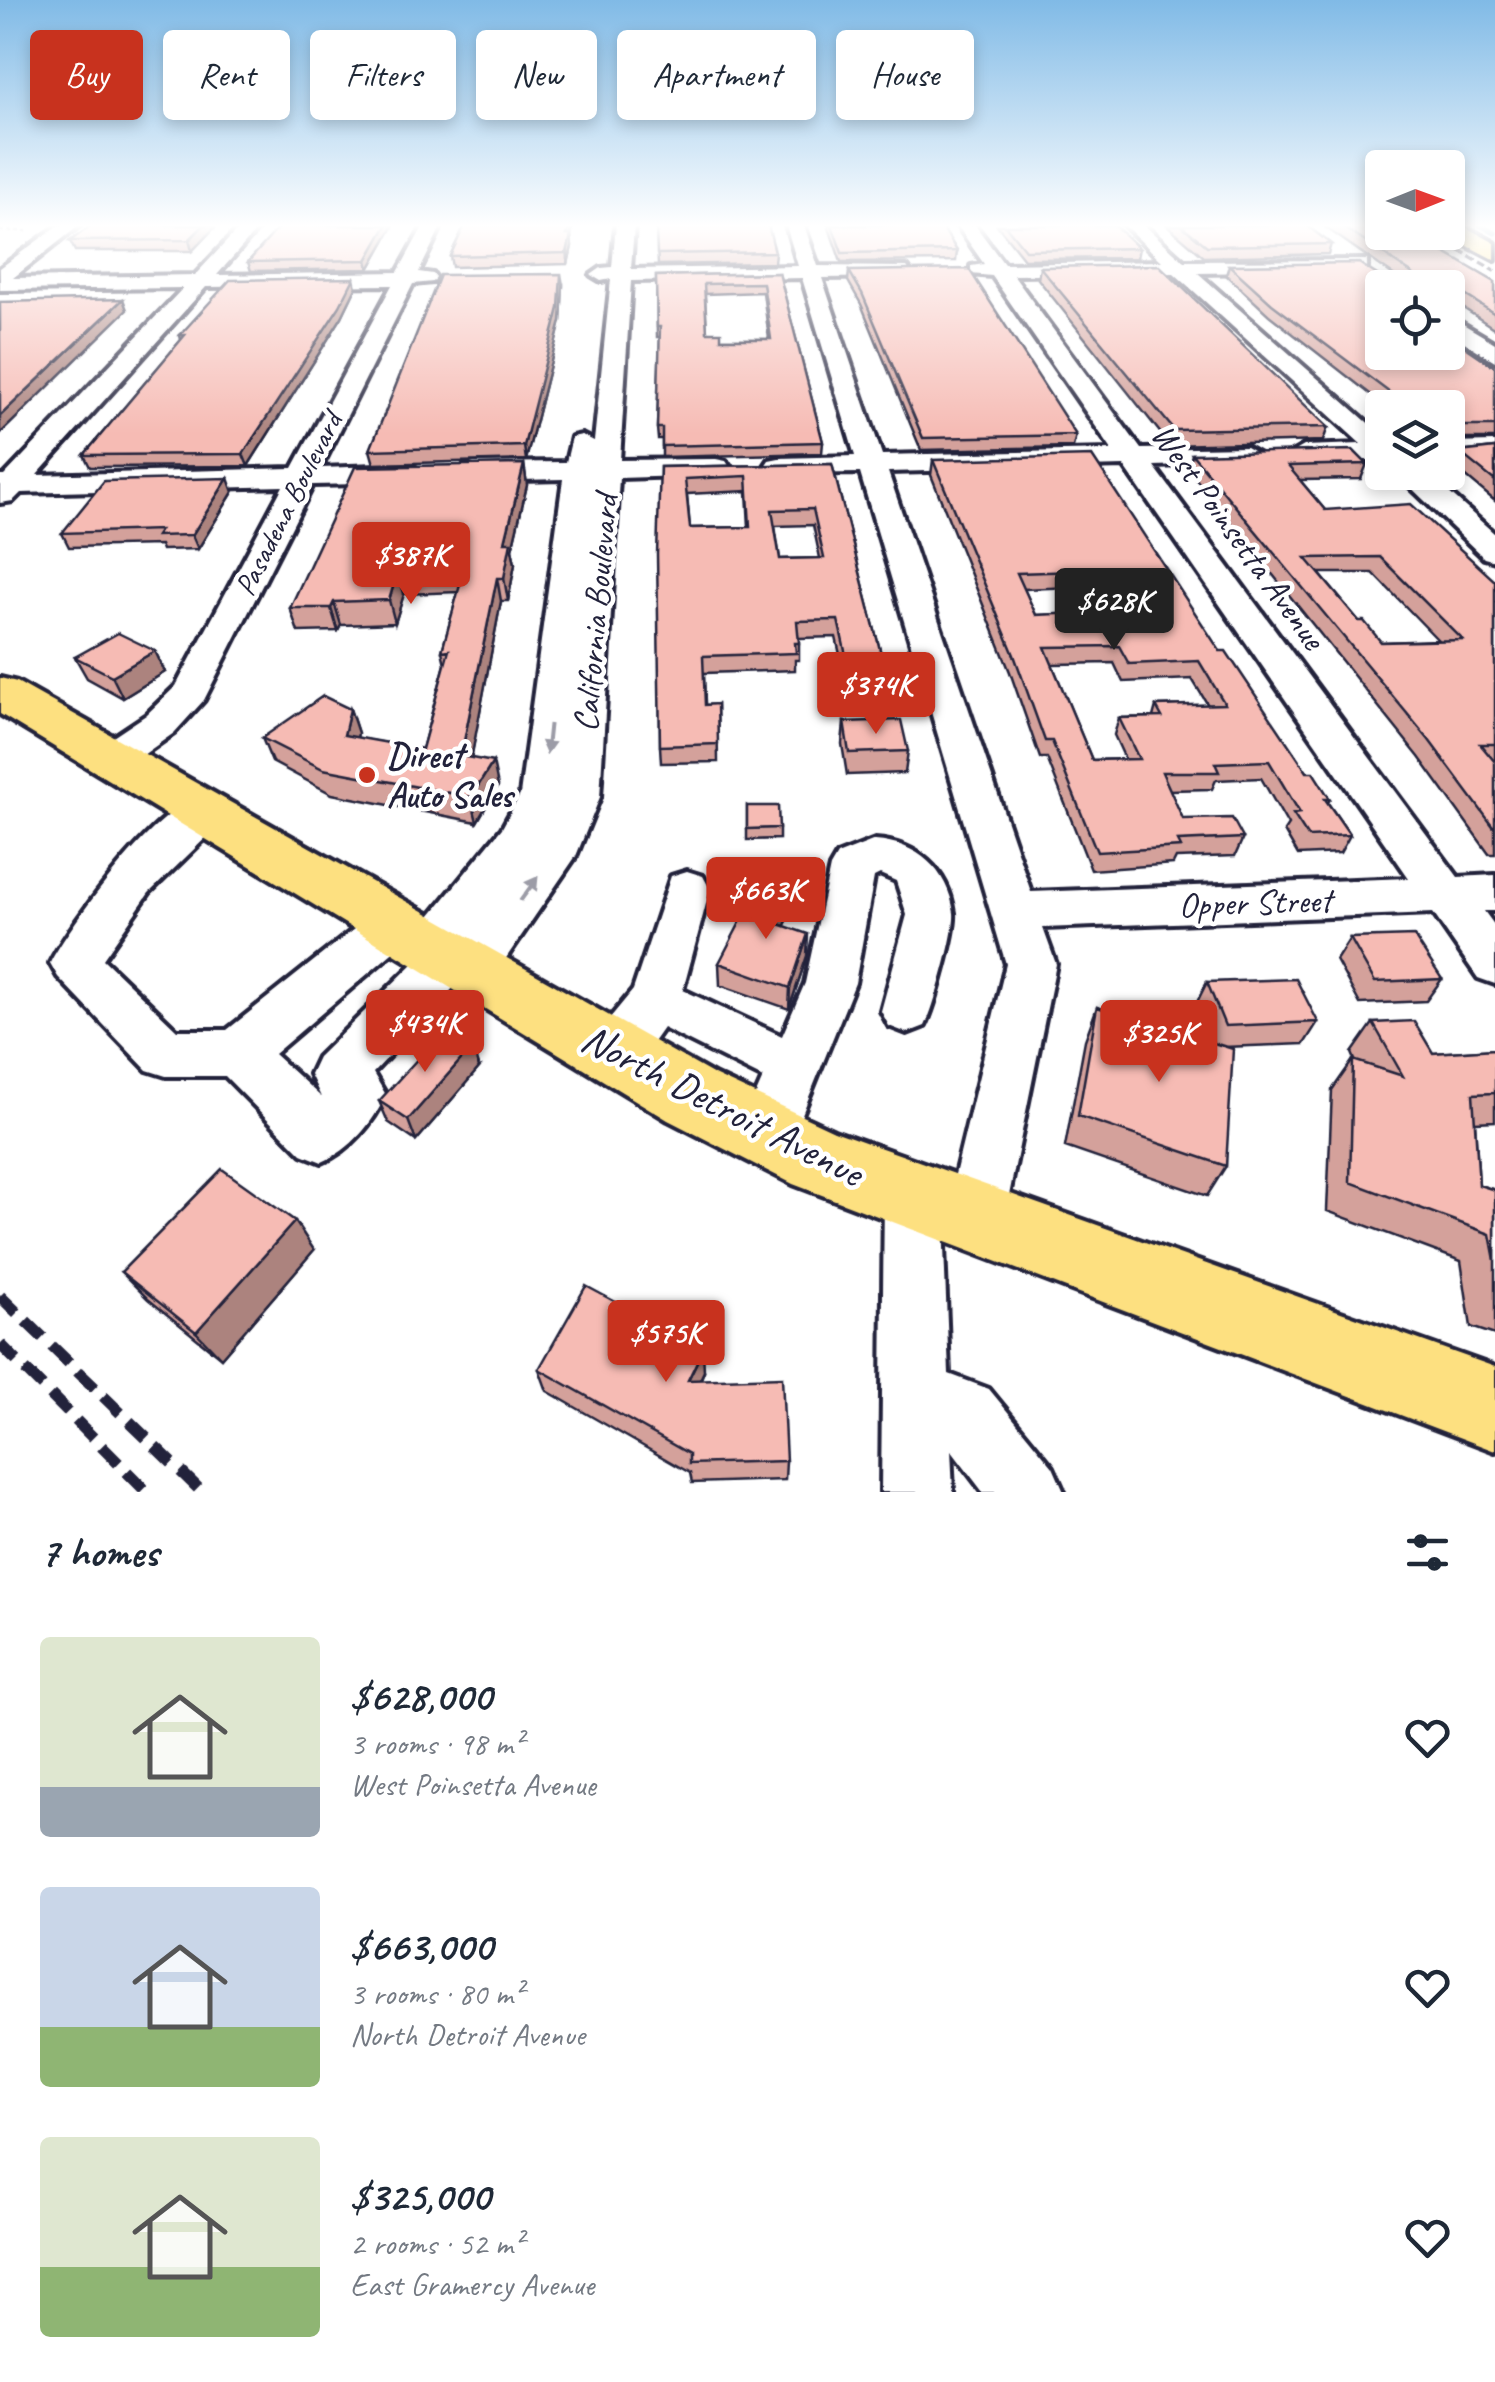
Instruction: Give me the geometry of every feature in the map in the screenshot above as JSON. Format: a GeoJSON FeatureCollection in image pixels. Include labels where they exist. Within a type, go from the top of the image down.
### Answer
{"type":"FeatureCollection","features":[{"type":"Feature","properties":{"kind":"main road","name":"North Detroit Avenue"},"geometry":{"type":"LineString","coordinates":[[0,692],[438,949],[635,1026],[766,1135],[818,1160],[1495,1409]]}},
{"type":"Feature","properties":{"kind":"street"},"geometry":{"type":"LineString","coordinates":[[4,489],[188,295]]}},
{"type":"Feature","properties":{"kind":"street","name":"Pasadena Boulevard"},"geometry":{"type":"LineString","coordinates":[[112,757],[160,724],[191,692],[398,295]]}},
{"type":"Feature","properties":{"kind":"street","name":"California Boulevard"},"geometry":{"type":"LineString","coordinates":[[438,949],[544,869],[580,798],[573,669],[603,357],[604,295]]}},
{"type":"Feature","properties":{"kind":"street"},"geometry":{"type":"LineString","coordinates":[[817,295],[1031,964],[944,1208],[916,1399],[918,1492]]}},
{"type":"Feature","properties":{"kind":"street","name":"West Poinsetta Avenue"},"geometry":{"type":"LineString","coordinates":[[1015,295],[1495,964]]}},
{"type":"Feature","properties":{"kind":"street"},"geometry":{"type":"LineString","coordinates":[[1210,295],[1365,436]]}},
{"type":"Feature","properties":{"kind":"street"},"geometry":{"type":"LineString","coordinates":[[1465,334],[1495,354]]}},
{"type":"Feature","properties":{"kind":"street"},"geometry":{"type":"LineString","coordinates":[[1465,451],[1495,450]]}},
{"type":"Feature","properties":{"kind":"street"},"geometry":{"type":"LineString","coordinates":[[4,489],[302,476],[1365,451]]}},
{"type":"Feature","properties":{"kind":"street"},"geometry":{"type":"LineString","coordinates":[[1428,490],[1495,551]]}},
{"type":"Feature","properties":{"kind":"street"},"geometry":{"type":"LineString","coordinates":[[206,812],[152,856],[96,925],[75,963],[166,1053],[237,1053],[438,949]]}},
{"type":"Feature","properties":{"kind":"street"},"geometry":{"type":"LineString","coordinates":[[766,1135],[830,983],[853,866],[875,856],[892,858],[912,869],[930,915],[908,1012]]}},
{"type":"Feature","properties":{"kind":"street"},"geometry":{"type":"LineString","coordinates":[[687,889],[635,1026],[794,1067]]}},
{"type":"Feature","properties":{"kind":"street","name":"Opper Street"},"geometry":{"type":"LineString","coordinates":[[1016,911],[1495,893]]}},
{"type":"Feature","properties":{"kind":"street"},"geometry":{"type":"LineString","coordinates":[[237,1053],[322,1135],[359,1095],[337,1074],[438,949]]}},
{"type":"Feature","properties":{"kind":"street"},"geometry":{"type":"LineString","coordinates":[[916,1399],[964,1414],[1028,1492]]}},
{"type":"Feature","properties":{"kind":"building"},"geometry":{"type":"Polygon","coordinates":[[[217,295],[346,295],[243,454],[84,455],[185,335],[180,335],[217,295]]]}},
{"type":"Feature","properties":{"kind":"building"},"geometry":{"type":"Polygon","coordinates":[[[432,295],[560,295],[524,446],[370,450],[432,295]]]}},
{"type":"Feature","properties":{"kind":"building"},"geometry":{"type":"Polygon","coordinates":[[[656,295],[705,295],[707,332],[721,332],[721,339],[771,339],[765,295],[785,295],[823,442],[662,446],[662,428],[657,428],[656,295]]]}},
{"type":"Feature","properties":{"kind":"building"},"geometry":{"type":"Polygon","coordinates":[[[863,295],[986,295],[1076,435],[923,438],[863,295]]]}},
{"type":"Feature","properties":{"kind":"building"},"geometry":{"type":"Polygon","coordinates":[[[1063,295],[1190,295],[1328,427],[1174,430],[1063,295]]]}},
{"type":"Feature","properties":{"kind":"building"},"geometry":{"type":"Polygon","coordinates":[[[1262,295],[1365,295],[1365,370],[1465,370],[1465,347],[1495,367],[1495,426],[1465,426],[1465,390],[1386,390],[1262,295]]]}},
{"type":"Feature","properties":{"kind":"building"},"geometry":{"type":"Polygon","coordinates":[[[1465,295],[1465,295],[1495,295],[1495,314],[1465,295]]]}},
{"type":"Feature","properties":{"kind":"building"},"geometry":{"type":"Polygon","coordinates":[[[123,299],[0,416],[0,302],[123,299]]]}},
{"type":"Feature","properties":{"kind":"building"},"geometry":{"type":"Polygon","coordinates":[[[1495,448],[1495,481],[1465,457],[1465,451],[1495,448]]]}},
{"type":"Feature","properties":{"kind":"building"},"geometry":{"type":"Polygon","coordinates":[[[1353,450],[1365,464],[1288,466],[1325,510],[1411,504],[1495,581],[1495,744],[1480,744],[1495,762],[1495,829],[1429,740],[1192,454],[1353,450]],[[1380,557],[1306,558],[1359,621],[1364,621],[1381,642],[1463,640],[1380,557]]]}},
{"type":"Feature","properties":{"kind":"building"},"geometry":{"type":"Polygon","coordinates":[[[1092,456],[1220,651],[1226,651],[1307,772],[1313,772],[1330,799],[1325,799],[1350,835],[1308,837],[1293,814],[1300,813],[1269,761],[1215,763],[1219,772],[1162,772],[1183,819],[1232,818],[1243,838],[1178,841],[1181,847],[1097,852],[1052,741],[1045,741],[1014,655],[933,460],[1092,456]],[[1079,571],[1017,573],[1036,615],[1102,612],[1079,571]],[[1119,646],[1045,647],[1092,760],[1139,759],[1119,718],[1162,717],[1156,706],[1225,704],[1199,661],[1129,664],[1119,646]]]}},
{"type":"Feature","properties":{"kind":"building"},"geometry":{"type":"Polygon","coordinates":[[[524,464],[505,542],[511,542],[504,578],[497,578],[461,756],[493,762],[471,797],[323,769],[262,738],[323,696],[350,709],[344,735],[422,749],[449,650],[442,651],[464,570],[398,571],[389,600],[334,602],[331,608],[290,608],[355,467],[524,464]]]}},
{"type":"Feature","properties":{"kind":"building"},"geometry":{"type":"Polygon","coordinates":[[[832,464],[888,681],[852,682],[838,620],[797,621],[796,653],[703,656],[705,705],[717,704],[718,744],[660,746],[657,554],[660,467],[832,464]],[[747,476],[685,479],[690,528],[750,527],[747,476]],[[813,509],[772,510],[780,559],[824,558],[813,509]]]}},
{"type":"Feature","properties":{"kind":"building"},"geometry":{"type":"Polygon","coordinates":[[[228,478],[192,535],[156,536],[160,530],[62,533],[104,481],[228,478]]]}},
{"type":"Feature","properties":{"kind":"building"},"geometry":{"type":"Polygon","coordinates":[[[118,633],[155,651],[112,676],[75,657],[118,633]]]}},
{"type":"Feature","properties":{"kind":"building"},"geometry":{"type":"Polygon","coordinates":[[[901,720],[908,751],[849,753],[844,722],[901,720]]]}},
{"type":"Feature","properties":{"kind":"building"},"geometry":{"type":"Polygon","coordinates":[[[747,806],[778,806],[779,828],[747,829],[747,806]]]}},
{"type":"Feature","properties":{"kind":"building"},"geometry":{"type":"Polygon","coordinates":[[[757,890],[788,899],[776,923],[808,934],[790,988],[719,963],[757,890]]]}},
{"type":"Feature","properties":{"kind":"building"},"geometry":{"type":"Polygon","coordinates":[[[1414,936],[1442,979],[1375,982],[1350,938],[1414,936]]]}},
{"type":"Feature","properties":{"kind":"building"},"geometry":{"type":"Polygon","coordinates":[[[1296,979],[1318,1022],[1225,1026],[1207,982],[1296,979]]]}},
{"type":"Feature","properties":{"kind":"building"},"geometry":{"type":"Polygon","coordinates":[[[1097,1007],[1233,1049],[1226,1166],[1078,1116],[1097,1007]]]}},
{"type":"Feature","properties":{"kind":"building"},"geometry":{"type":"Polygon","coordinates":[[[1414,1021],[1433,1053],[1495,1049],[1495,1093],[1473,1094],[1479,1185],[1495,1190],[1495,1260],[1490,1234],[1350,1182],[1353,1060],[1403,1076],[1373,1023],[1414,1021]]]}},
{"type":"Feature","properties":{"kind":"building"},"geometry":{"type":"Polygon","coordinates":[[[444,1030],[472,1047],[408,1120],[379,1101],[444,1030]]]}},
{"type":"Feature","properties":{"kind":"building"},"geometry":{"type":"Polygon","coordinates":[[[222,1169],[295,1221],[196,1332],[121,1272],[222,1169]]]}},
{"type":"Feature","properties":{"kind":"building"},"geometry":{"type":"Polygon","coordinates":[[[586,1286],[703,1349],[688,1380],[782,1377],[786,1461],[689,1464],[689,1454],[539,1369],[586,1286]]]}},
{"type":"Feature","properties":{"kind":"railway"},"geometry":{"type":"LineString","coordinates":[[0,1296],[202,1492]]}},
{"type":"Feature","properties":{"kind":"railway"},"geometry":{"type":"LineString","coordinates":[[0,1344],[147,1492]]}},
{"type":"Feature","properties":{"kind":"place","name":"Direct Auto Sales"},"geometry":{"type":"Point","coordinates":[367,775]}}]}
